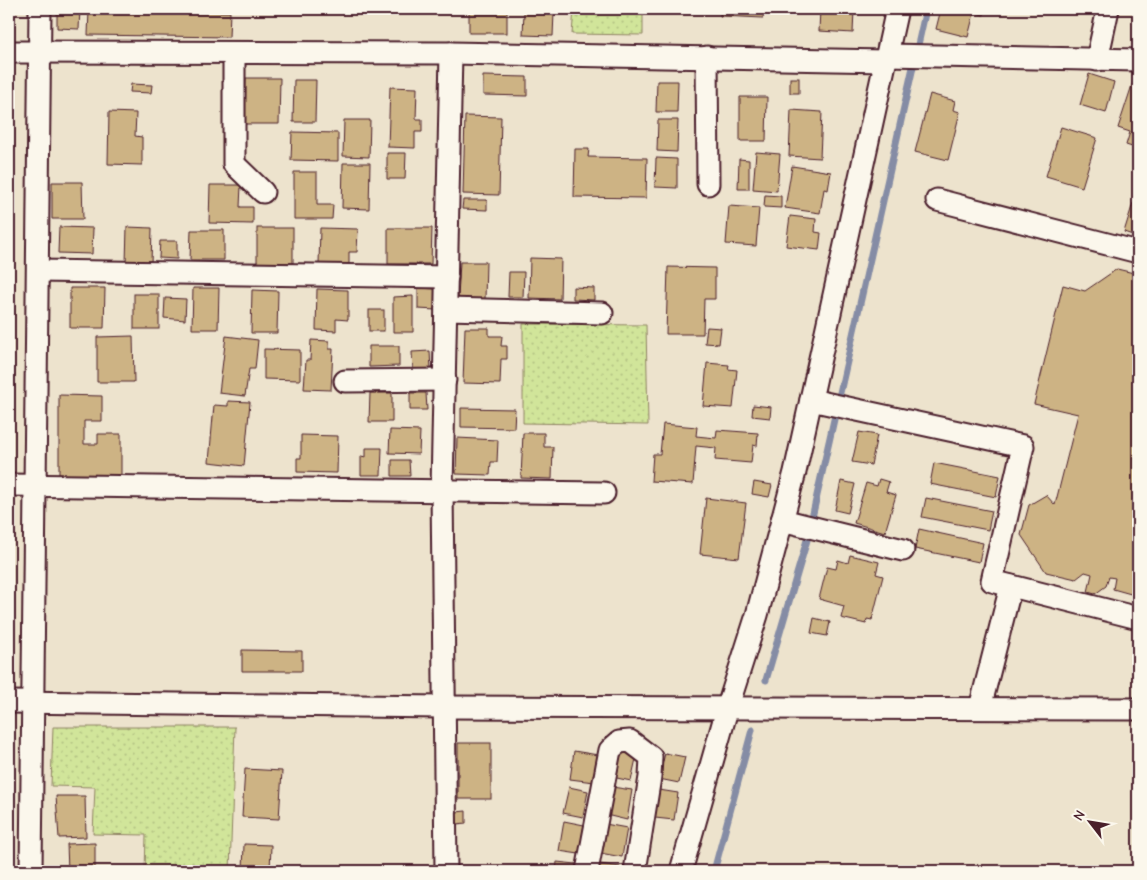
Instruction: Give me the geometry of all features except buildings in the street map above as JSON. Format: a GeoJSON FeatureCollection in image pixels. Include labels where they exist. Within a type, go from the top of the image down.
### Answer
{"type":"FeatureCollection","features":[{"type":"Feature","properties":{"kind":"street"},"geometry":{"type":"LineString","coordinates":[[31,871],[40,9]]}},
{"type":"Feature","properties":{"kind":"street"},"geometry":{"type":"LineString","coordinates":[[681,871],[728,706],[757,615],[800,525],[819,402],[902,57],[897,9]]}},
{"type":"Feature","properties":{"kind":"street"},"geometry":{"type":"LineString","coordinates":[[1096,60],[1108,9]]}},
{"type":"Feature","properties":{"kind":"street"},"geometry":{"type":"LineString","coordinates":[[9,52],[451,53],[1138,60]]}},
{"type":"Feature","properties":{"kind":"street"},"geometry":{"type":"LineString","coordinates":[[234,53],[234,164],[263,192]]}},
{"type":"Feature","properties":{"kind":"street"},"geometry":{"type":"LineString","coordinates":[[446,871],[442,489],[451,53]]}},
{"type":"Feature","properties":{"kind":"street"},"geometry":{"type":"LineString","coordinates":[[707,57],[708,184]]}},
{"type":"Feature","properties":{"kind":"street"},"geometry":{"type":"LineString","coordinates":[[937,200],[1138,252]]}},
{"type":"Feature","properties":{"kind":"street"},"geometry":{"type":"LineString","coordinates":[[38,271],[447,277]]}},
{"type":"Feature","properties":{"kind":"street"},"geometry":{"type":"LineString","coordinates":[[446,309],[602,313]]}},
{"type":"Feature","properties":{"kind":"street"},"geometry":{"type":"LineString","coordinates":[[345,381],[444,380]]}},
{"type":"Feature","properties":{"kind":"street"},"geometry":{"type":"LineString","coordinates":[[819,402],[1023,446],[992,581],[1138,618]]}},
{"type":"Feature","properties":{"kind":"street"},"geometry":{"type":"LineString","coordinates":[[9,485],[442,489],[604,493]]}},
{"type":"Feature","properties":{"kind":"street"},"geometry":{"type":"LineString","coordinates":[[800,525],[903,550]]}},
{"type":"Feature","properties":{"kind":"street"},"geometry":{"type":"LineString","coordinates":[[980,708],[1011,586]]}},
{"type":"Feature","properties":{"kind":"street"},"geometry":{"type":"LineString","coordinates":[[9,702],[444,707],[728,706],[1138,709]]}},
{"type":"Feature","properties":{"kind":"street"},"geometry":{"type":"LineString","coordinates":[[587,871],[610,750],[619,742],[630,741],[652,757],[635,871]]}},
{"type":"Feature","properties":{"kind":"green space"},"geometry":{"type":"Polygon","coordinates":[[[574,9],[643,9],[643,35],[572,34],[574,9]]]}},
{"type":"Feature","properties":{"kind":"green space"},"geometry":{"type":"Polygon","coordinates":[[[523,324],[646,325],[648,425],[523,423],[523,324]]]}},
{"type":"Feature","properties":{"kind":"green space"},"geometry":{"type":"Polygon","coordinates":[[[53,727],[235,727],[230,871],[145,871],[146,835],[93,834],[95,787],[51,786],[53,727]]]}},
{"type":"Feature","properties":{"kind":"waterway"},"geometry":{"type":"LineString","coordinates":[[766,680],[807,540],[926,9]]}},
{"type":"Feature","properties":{"kind":"waterway"},"geometry":{"type":"LineString","coordinates":[[714,871],[752,730]]}}]}
